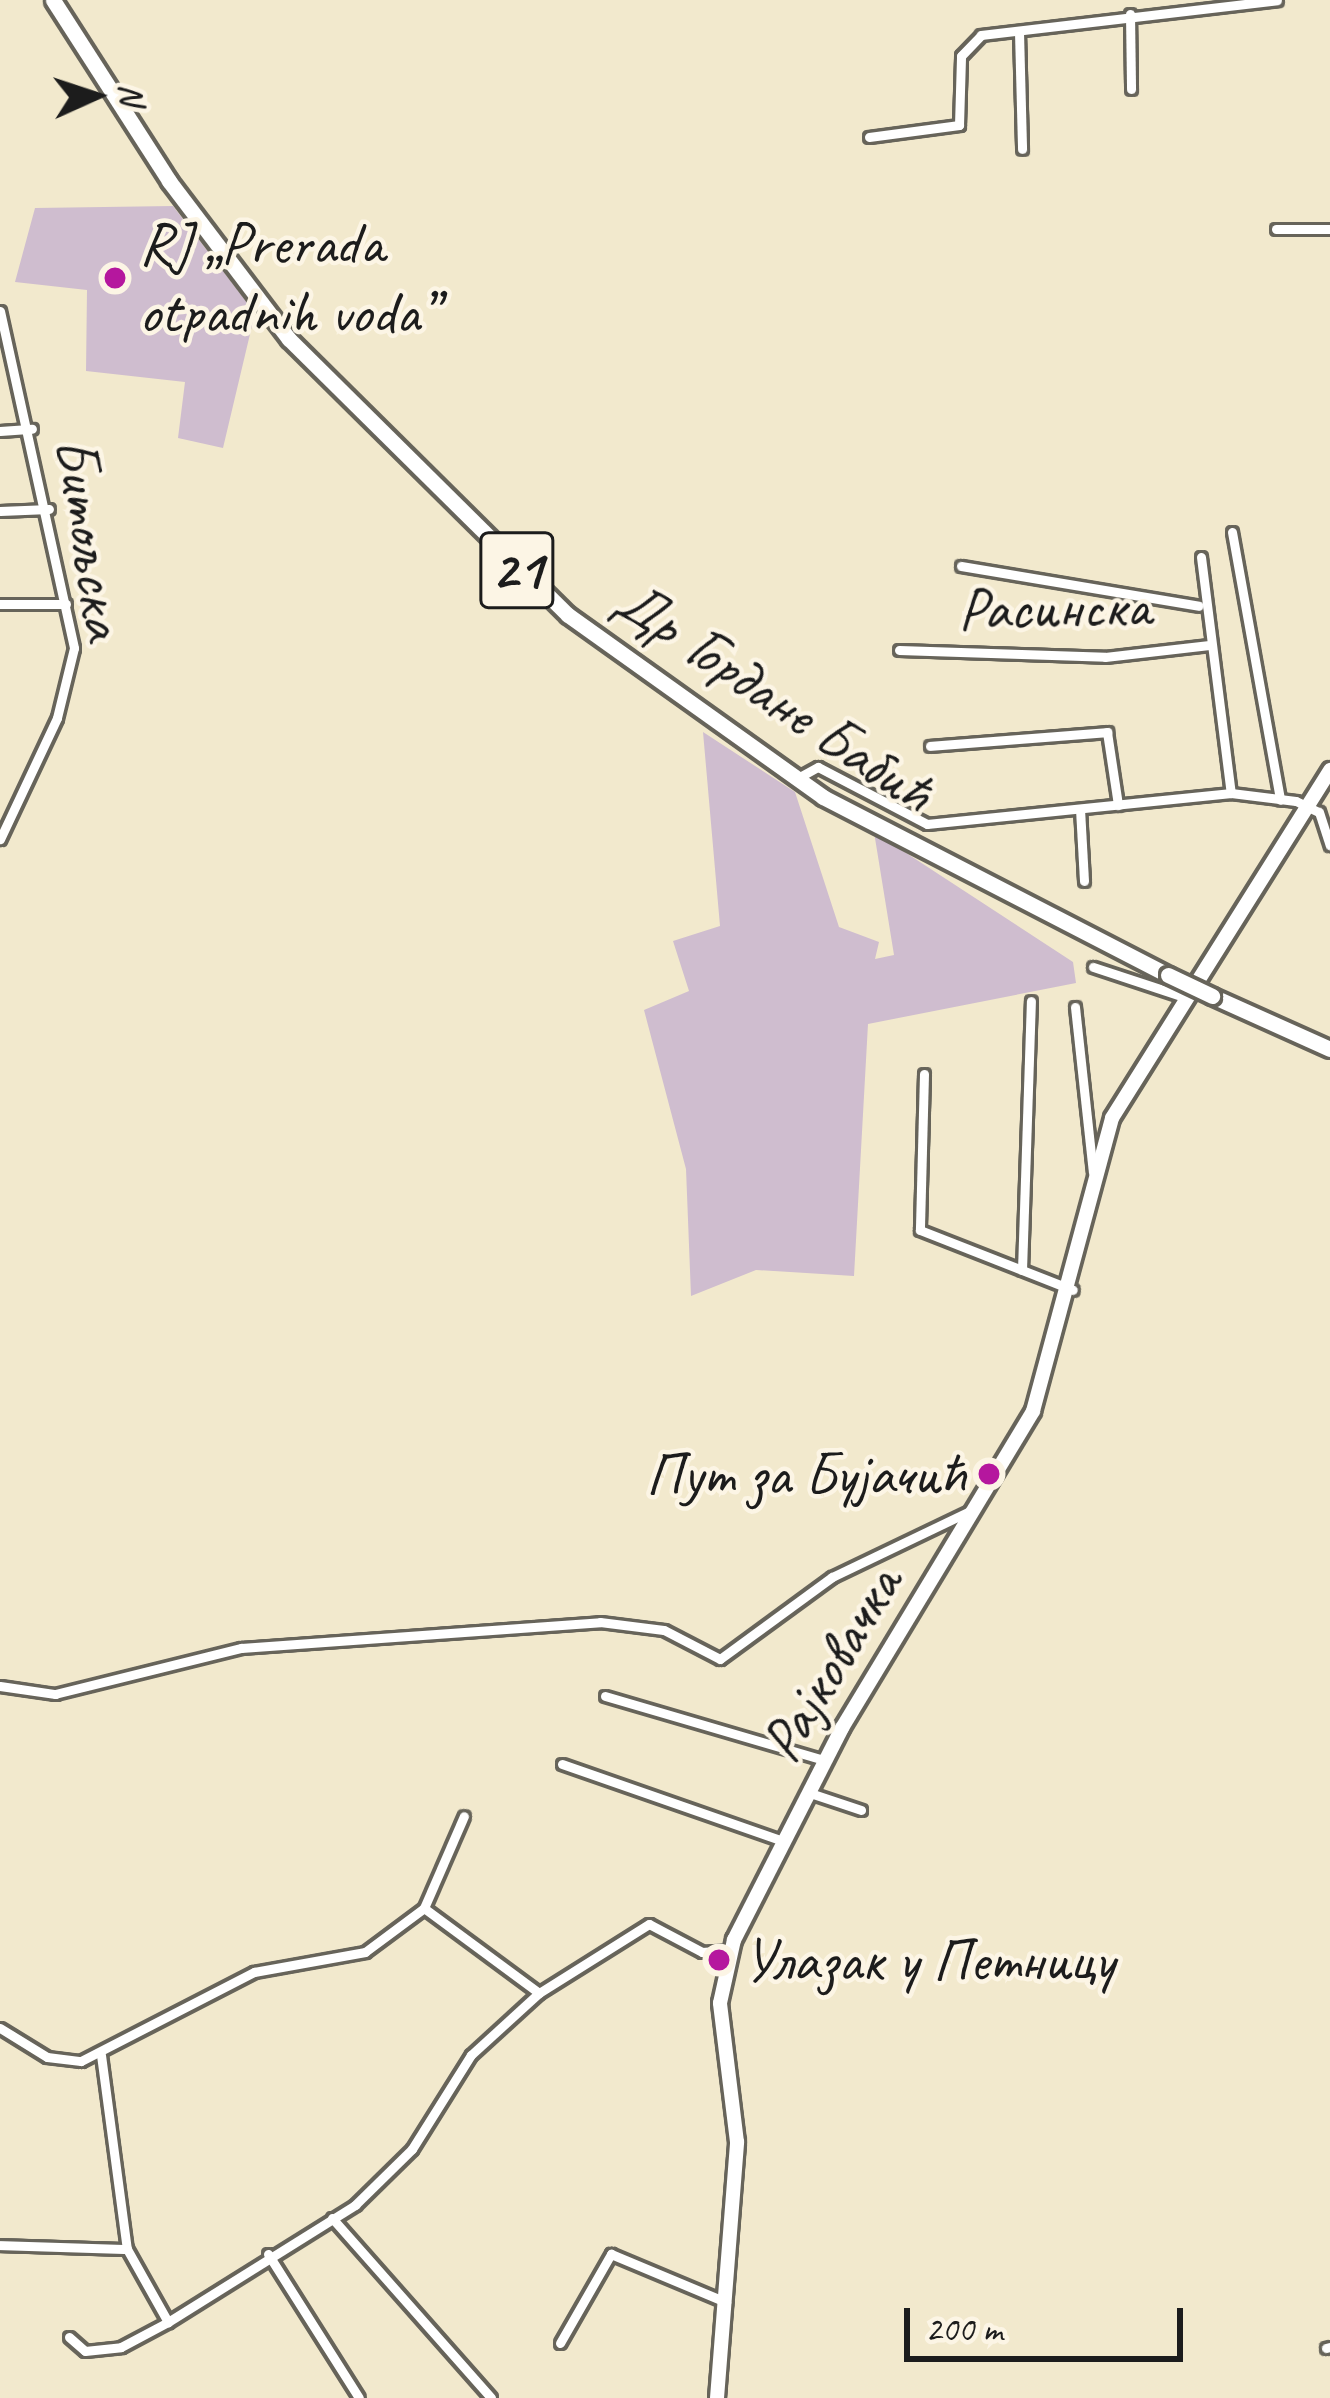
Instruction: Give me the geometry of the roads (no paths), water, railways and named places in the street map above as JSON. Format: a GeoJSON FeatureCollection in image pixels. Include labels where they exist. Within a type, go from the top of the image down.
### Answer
{"type":"FeatureCollection","features":[{"type":"Feature","properties":{"kind":"main road","name":"Др Гордане Бабић"},"geometry":{"type":"LineString","coordinates":[[53,0],[188,208],[371,431],[568,615],[795,780],[1168,975],[1330,1049]]}},
{"type":"Feature","properties":{"kind":"main road","name":"Рајковачка"},"geometry":{"type":"LineString","coordinates":[[717,2398],[736,2127],[720,2003],[730,1951],[780,1840],[824,1760],[1033,1411],[1073,1290],[1093,1172],[1112,1118],[1330,770]]}},
{"type":"Feature","properties":{"kind":"street"},"geometry":{"type":"LineString","coordinates":[[869,137],[955,128],[964,49],[1019,32],[1130,14],[1277,0]]}},
{"type":"Feature","properties":{"kind":"street"},"geometry":{"type":"LineString","coordinates":[[1130,14],[1131,88]]}},
{"type":"Feature","properties":{"kind":"street"},"geometry":{"type":"LineString","coordinates":[[1019,32],[1022,149]]}},
{"type":"Feature","properties":{"kind":"street"},"geometry":{"type":"LineString","coordinates":[[1276,229],[1330,229]]}},
{"type":"Feature","properties":{"kind":"street","name":"Битољска"},"geometry":{"type":"LineString","coordinates":[[0,311],[32,429],[74,648],[57,718],[0,839]]}},
{"type":"Feature","properties":{"kind":"street"},"geometry":{"type":"LineString","coordinates":[[0,431],[32,429]]}},
{"type":"Feature","properties":{"kind":"street"},"geometry":{"type":"LineString","coordinates":[[0,511],[49,509]]}},
{"type":"Feature","properties":{"kind":"street"},"geometry":{"type":"LineString","coordinates":[[1232,532],[1280,800]]}},
{"type":"Feature","properties":{"kind":"street"},"geometry":{"type":"LineString","coordinates":[[1201,556],[1199,605],[1231,793]]}},
{"type":"Feature","properties":{"kind":"street"},"geometry":{"type":"LineString","coordinates":[[961,566],[1199,605]]}},
{"type":"Feature","properties":{"kind":"street"},"geometry":{"type":"LineString","coordinates":[[0,604],[66,604]]}},
{"type":"Feature","properties":{"kind":"street","name":"Расинска"},"geometry":{"type":"LineString","coordinates":[[899,650],[1105,658],[1209,645]]}},
{"type":"Feature","properties":{"kind":"street"},"geometry":{"type":"LineString","coordinates":[[930,746],[1107,732],[1118,805]]}},
{"type":"Feature","properties":{"kind":"street"},"geometry":{"type":"LineString","coordinates":[[795,780],[818,767],[927,824],[1231,793],[1307,802],[1330,845]]}},
{"type":"Feature","properties":{"kind":"street"},"geometry":{"type":"LineString","coordinates":[[1080,809],[1084,881]]}},
{"type":"Feature","properties":{"kind":"street"},"geometry":{"type":"LineString","coordinates":[[1093,968],[1184,997]]}},
{"type":"Feature","properties":{"kind":"street"},"geometry":{"type":"LineString","coordinates":[[1022,1270],[1031,1000]]}},
{"type":"Feature","properties":{"kind":"street"},"geometry":{"type":"LineString","coordinates":[[1076,1007],[1093,1172]]}},
{"type":"Feature","properties":{"kind":"street"},"geometry":{"type":"LineString","coordinates":[[924,1074],[915,1220],[1073,1290]]}},
{"type":"Feature","properties":{"kind":"street"},"geometry":{"type":"LineString","coordinates":[[0,1686],[55,1694],[241,1648],[600,1622],[664,1630],[720,1659],[832,1577],[977,1508]]}},
{"type":"Feature","properties":{"kind":"street"},"geometry":{"type":"LineString","coordinates":[[605,1696],[824,1760]]}},
{"type":"Feature","properties":{"kind":"street"},"geometry":{"type":"LineString","coordinates":[[562,1764],[780,1840]]}},
{"type":"Feature","properties":{"kind":"street"},"geometry":{"type":"LineString","coordinates":[[807,1792],[861,1810]]}},
{"type":"Feature","properties":{"kind":"street"},"geometry":{"type":"LineString","coordinates":[[0,2028],[47,2057],[101,2055],[239,1978],[365,1952],[424,1908],[464,1816]]}},
{"type":"Feature","properties":{"kind":"street"},"geometry":{"type":"LineString","coordinates":[[424,1908],[539,1993]]}},
{"type":"Feature","properties":{"kind":"street"},"geometry":{"type":"LineString","coordinates":[[70,2337],[86,2351],[121,2348],[332,2218],[412,2149],[471,2055],[539,1993],[650,1924],[702,1952],[730,1951]]}},
{"type":"Feature","properties":{"kind":"street"},"geometry":{"type":"LineString","coordinates":[[101,2055],[127,2249],[168,2322]]}},
{"type":"Feature","properties":{"kind":"street"},"geometry":{"type":"LineString","coordinates":[[332,2218],[491,2398]]}},
{"type":"Feature","properties":{"kind":"street"},"geometry":{"type":"LineString","coordinates":[[0,2246],[127,2249]]}},
{"type":"Feature","properties":{"kind":"street"},"geometry":{"type":"LineString","coordinates":[[268,2254],[359,2398]]}},
{"type":"Feature","properties":{"kind":"street"},"geometry":{"type":"LineString","coordinates":[[560,2343],[611,2254],[727,2302]]}},
{"type":"Feature","properties":{"kind":"place","name":"RJ „Prerada otpadnih voda”"},"geometry":{"type":"Point","coordinates":[115,278]}},
{"type":"Feature","properties":{"kind":"place","name":"Пут за Бујачић"},"geometry":{"type":"Point","coordinates":[989,1474]}},
{"type":"Feature","properties":{"kind":"place","name":"Улазак у Петницу"},"geometry":{"type":"Point","coordinates":[719,1960]}}]}
